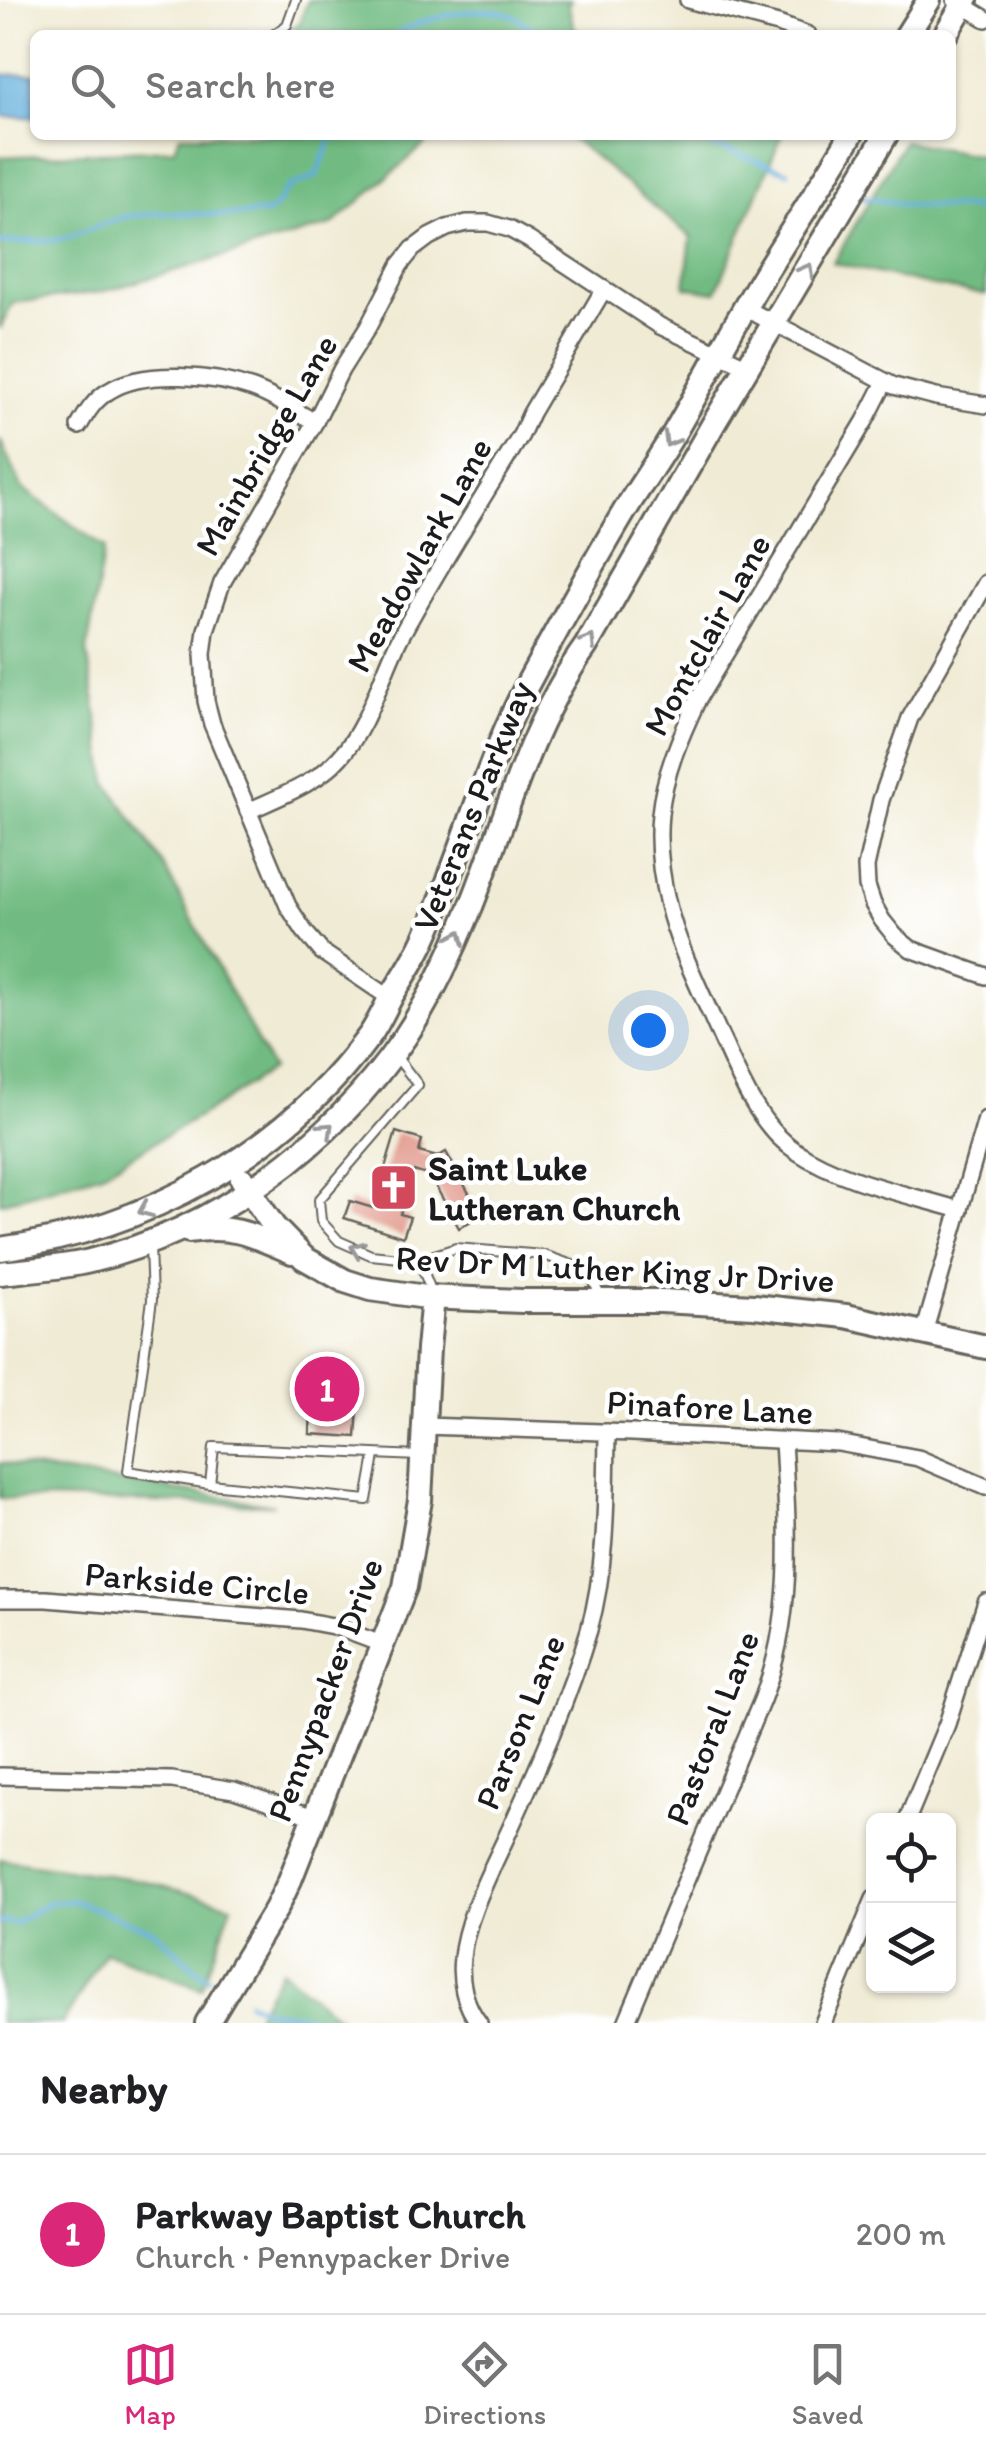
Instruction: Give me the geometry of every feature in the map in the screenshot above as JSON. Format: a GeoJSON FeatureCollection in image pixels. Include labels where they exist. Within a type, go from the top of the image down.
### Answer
{"type":"FeatureCollection","features":[{"type":"Feature","properties":{"kind":"main road"},"geometry":{"type":"LineString","coordinates":[[910,30],[929,0]]}},
{"type":"Feature","properties":{"kind":"main road"},"geometry":{"type":"LineString","coordinates":[[947,30],[961,2]]}},
{"type":"Feature","properties":{"kind":"main road","name":"Veterans Parkway"},"geometry":{"type":"LineString","coordinates":[[390,998],[429,929],[498,750],[533,674],[744,308],[848,140]]}},
{"type":"Feature","properties":{"kind":"main road","name":"Veterans Parkway"},"geometry":{"type":"LineString","coordinates":[[0,1273],[93,1260],[157,1238],[214,1211],[302,1151],[338,1118],[394,1053],[457,940],[508,803],[554,697],[883,140]]}},
{"type":"Feature","properties":{"kind":"main road"},"geometry":{"type":"LineString","coordinates":[[0,1248],[44,1242],[116,1222],[180,1194],[231,1165],[318,1096],[373,1030],[390,998]]}},
{"type":"Feature","properties":{"kind":"main road","name":"Rev Dr M Luther King Jr Drive"},"geometry":{"type":"LineString","coordinates":[[231,1165],[274,1227],[304,1258],[345,1281],[370,1289],[434,1297],[539,1302],[661,1301],[754,1306],[846,1316],[986,1347]]}},
{"type":"Feature","properties":{"kind":"main road"},"geometry":{"type":"LineString","coordinates":[[157,1238],[210,1228],[234,1229],[304,1258]]}},
{"type":"Feature","properties":{"kind":"main road","name":"Pennypacker Drive"},"geometry":{"type":"LineString","coordinates":[[208,2023],[276,1910],[317,1818],[405,1588],[420,1500],[434,1297]]}},
{"type":"Feature","properties":{"kind":"street"},"geometry":{"type":"LineString","coordinates":[[688,0],[793,30]]}},
{"type":"Feature","properties":{"kind":"street"},"geometry":{"type":"LineString","coordinates":[[961,2],[986,19]]}},
{"type":"Feature","properties":{"kind":"street","name":"Mainbridge Lane"},"geometry":{"type":"LineString","coordinates":[[390,998],[322,952],[288,906],[217,736],[206,701],[203,654],[206,630],[222,583],[400,265],[429,236],[467,223],[488,223],[530,240],[660,326],[748,367]]}},
{"type":"Feature","properties":{"kind":"street","name":"Meadowlark Lane"},"geometry":{"type":"LineString","coordinates":[[248,811],[324,773],[357,735],[426,590],[604,289]]}},
{"type":"Feature","properties":{"kind":"street"},"geometry":{"type":"LineString","coordinates":[[744,308],[885,382],[914,392],[986,405]]}},
{"type":"Feature","properties":{"kind":"street"},"geometry":{"type":"LineString","coordinates":[[79,426],[108,391],[123,384],[161,378],[220,381],[256,390],[315,422]]}},
{"type":"Feature","properties":{"kind":"street","name":"Montclair Lane"},"geometry":{"type":"LineString","coordinates":[[885,382],[698,699],[678,744],[665,790],[660,812],[661,856],[668,904],[683,952],[724,1044],[766,1122],[795,1151],[846,1176],[960,1210]]}},
{"type":"Feature","properties":{"kind":"street"},"geometry":{"type":"LineString","coordinates":[[986,583],[910,718],[881,800],[866,866],[873,904],[895,936],[911,948],[986,976]]}},
{"type":"Feature","properties":{"kind":"street"},"geometry":{"type":"LineString","coordinates":[[924,1333],[986,1119]]}},
{"type":"Feature","properties":{"kind":"street","name":"Pinafore Lane"},"geometry":{"type":"LineString","coordinates":[[424,1426],[838,1443],[893,1452],[942,1467],[986,1487]]}},
{"type":"Feature","properties":{"kind":"street","name":"Parson Lane"},"geometry":{"type":"LineString","coordinates":[[479,2023],[466,2000],[461,1980],[464,1939],[546,1748],[590,1626],[601,1576],[607,1432]]}},
{"type":"Feature","properties":{"kind":"street","name":"Pastoral Lane"},"geometry":{"type":"LineString","coordinates":[[626,2023],[775,1664],[786,1601],[784,1441]]}},
{"type":"Feature","properties":{"kind":"street","name":"Parkside Circle"},"geometry":{"type":"LineString","coordinates":[[0,1599],[46,1599],[301,1620],[334,1626],[384,1645]]}},
{"type":"Feature","properties":{"kind":"street"},"geometry":{"type":"LineString","coordinates":[[910,1813],[946,1724],[986,1602]]}},
{"type":"Feature","properties":{"kind":"street"},"geometry":{"type":"LineString","coordinates":[[0,1776],[172,1780],[234,1790],[317,1818]]}},
{"type":"Feature","properties":{"kind":"street"},"geometry":{"type":"LineString","coordinates":[[823,2023],[872,1903]]}},
{"type":"Feature","properties":{"kind":"lane"},"geometry":{"type":"LineString","coordinates":[[280,30],[288,25],[296,0]]}},
{"type":"Feature","properties":{"kind":"lane"},"geometry":{"type":"LineString","coordinates":[[394,1053],[418,1084],[319,1200],[321,1221],[339,1241],[371,1255],[419,1260],[456,1248],[544,1255],[590,1271],[602,1302]]}},
{"type":"Feature","properties":{"kind":"lane"},"geometry":{"type":"LineString","coordinates":[[157,1238],[128,1471],[210,1484],[367,1500],[375,1456]]}},
{"type":"Feature","properties":{"kind":"lane"},"geometry":{"type":"LineString","coordinates":[[419,1260],[434,1297]]}},
{"type":"Feature","properties":{"kind":"lane"},"geometry":{"type":"LineString","coordinates":[[210,1484],[214,1447],[423,1456]]}},
{"type":"Feature","properties":{"kind":"green space"},"geometry":{"type":"Polygon","coordinates":[[[308,0],[571,0],[568,3],[577,30],[291,30],[300,22],[308,0]]]}},
{"type":"Feature","properties":{"kind":"green space"},"geometry":{"type":"Polygon","coordinates":[[[178,140],[430,140],[332,225],[102,292],[13,303],[0,329],[0,157],[174,149],[178,140]]]}},
{"type":"Feature","properties":{"kind":"green space"},"geometry":{"type":"Polygon","coordinates":[[[572,140],[780,140],[716,292],[685,287],[691,237],[572,140]]]}},
{"type":"Feature","properties":{"kind":"green space"},"geometry":{"type":"Polygon","coordinates":[[[904,141],[986,157],[986,295],[833,263],[904,141]]]}},
{"type":"Feature","properties":{"kind":"green space"},"geometry":{"type":"Polygon","coordinates":[[[0,440],[22,488],[104,548],[87,651],[107,782],[162,863],[272,1069],[102,1173],[0,1203],[0,440]]]}},
{"type":"Feature","properties":{"kind":"green space"},"geometry":{"type":"Polygon","coordinates":[[[0,1463],[274,1505],[0,1498],[0,1463]]]}},
{"type":"Feature","properties":{"kind":"green space"},"geometry":{"type":"Polygon","coordinates":[[[0,1859],[141,1880],[232,1905],[202,1989],[105,1952],[63,2023],[0,2023],[0,1859]]]}},
{"type":"Feature","properties":{"kind":"green space"},"geometry":{"type":"Polygon","coordinates":[[[281,1969],[345,2023],[252,2023],[281,1969]]]}},
{"type":"Feature","properties":{"kind":"water"},"geometry":{"type":"Polygon","coordinates":[[[30,74],[30,117],[1,114],[2,75],[30,74]]]}},
{"type":"Feature","properties":{"kind":"building","name":"Saint Luke Lutheran Church"},"geometry":{"type":"Polygon","coordinates":[[[396,1132],[422,1140],[419,1152],[437,1157],[446,1152],[481,1215],[459,1228],[430,1176],[414,1171],[400,1214],[410,1217],[403,1237],[344,1218],[350,1201],[373,1208],[396,1132]]]}},
{"type":"Feature","properties":{"kind":"building"},"geometry":{"type":"Polygon","coordinates":[[[307,1370],[349,1373],[347,1407],[358,1407],[356,1437],[310,1434],[311,1405],[305,1405],[307,1370]]]}},
{"type":"Feature","properties":{"kind":"waterway"},"geometry":{"type":"LineString","coordinates":[[404,30],[434,19],[483,11],[509,14],[534,30]]}},
{"type":"Feature","properties":{"kind":"waterway"},"geometry":{"type":"LineString","coordinates":[[0,243],[59,240],[123,217],[268,213],[287,188],[316,176],[331,140]]}},
{"type":"Feature","properties":{"kind":"waterway"},"geometry":{"type":"LineString","coordinates":[[702,140],[788,172]]}},
{"type":"Feature","properties":{"kind":"waterway"},"geometry":{"type":"LineString","coordinates":[[862,197],[913,206],[986,211]]}},
{"type":"Feature","properties":{"kind":"waterway"},"geometry":{"type":"LineString","coordinates":[[0,1922],[15,1923],[50,1902],[74,1901],[154,1931],[209,1978]]}},
{"type":"Feature","properties":{"kind":"waterway"},"geometry":{"type":"LineString","coordinates":[[248,2002],[318,2023]]}},
{"type":"Feature","properties":{"kind":"place","name":"Saint Luke Lutheran Church"},"geometry":{"type":"Point","coordinates":[393,1188]}},
{"type":"Feature","properties":{"kind":"place","name":"Parkway Baptist Church"},"geometry":{"type":"Point","coordinates":[327,1389]}}]}
